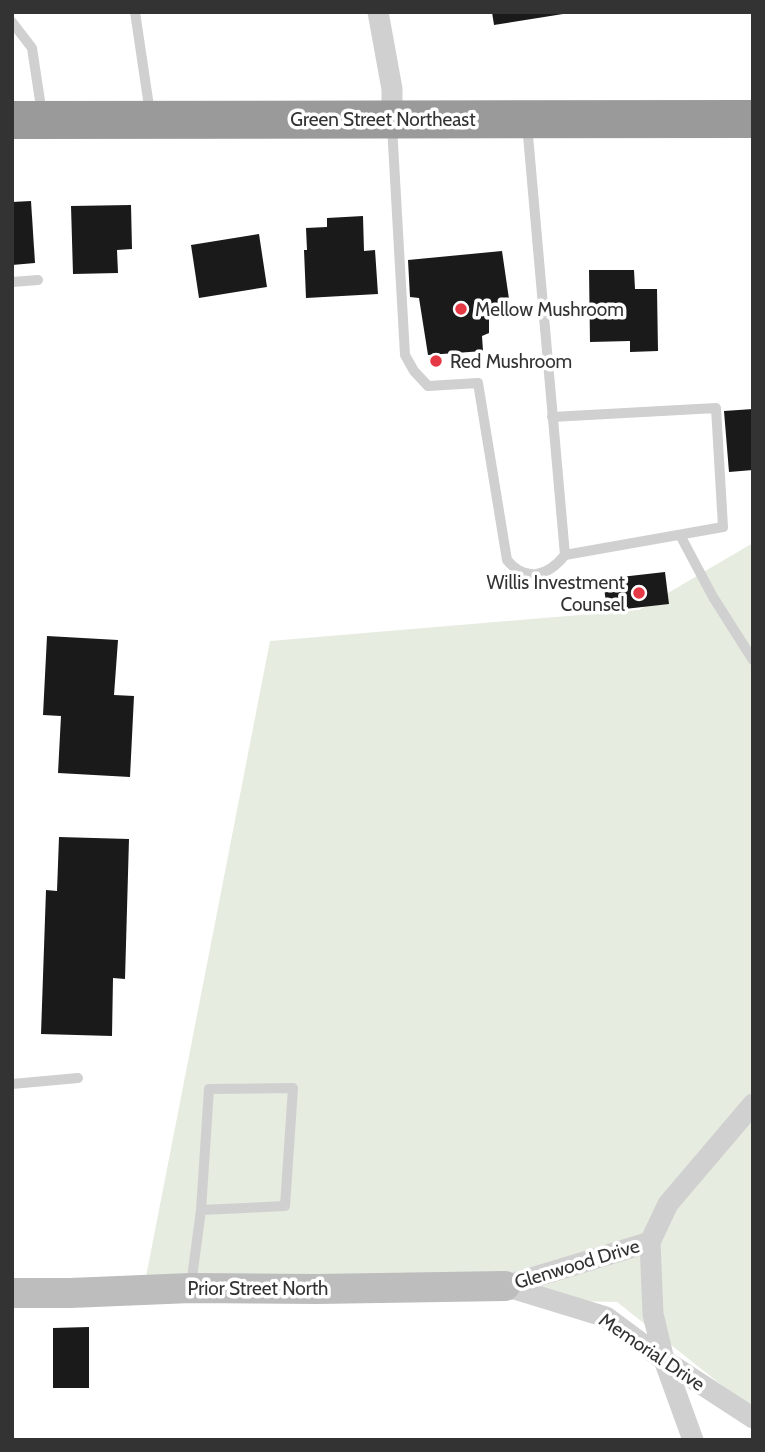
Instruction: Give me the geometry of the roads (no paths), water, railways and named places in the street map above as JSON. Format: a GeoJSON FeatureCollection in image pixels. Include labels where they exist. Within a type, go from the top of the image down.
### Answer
{"type":"FeatureCollection","features":[{"type":"Feature","properties":{"kind":"highway","name":"Green Street Northeast"},"geometry":{"type":"LineString","coordinates":[[28,120],[753,119]]}},
{"type":"Feature","properties":{"kind":"street"},"geometry":{"type":"LineString","coordinates":[[378,12],[392,89],[392,119]]}},
{"type":"Feature","properties":{"kind":"street","name":"Glenwood Drive"},"geometry":{"type":"LineString","coordinates":[[693,1440],[664,1360],[653,1314],[650,1242],[668,1204],[753,1104]]}},
{"type":"Feature","properties":{"kind":"street","name":"Glenwood Drive"},"geometry":{"type":"LineString","coordinates":[[505,1286],[650,1242]]}},
{"type":"Feature","properties":{"kind":"street","name":"Prior Street North"},"geometry":{"type":"LineString","coordinates":[[12,1293],[191,1287],[317,1289],[505,1286]]}},
{"type":"Feature","properties":{"kind":"street","name":"Memorial Drive"},"geometry":{"type":"LineString","coordinates":[[505,1286],[606,1317],[664,1360],[753,1418]]}},
{"type":"Feature","properties":{"kind":"lane"},"geometry":{"type":"LineString","coordinates":[[135,12],[151,119]]}},
{"type":"Feature","properties":{"kind":"lane"},"geometry":{"type":"LineString","coordinates":[[12,22],[32,48],[28,120]]}},
{"type":"Feature","properties":{"kind":"lane"},"geometry":{"type":"LineString","coordinates":[[527,118],[565,555]]}},
{"type":"Feature","properties":{"kind":"lane"},"geometry":{"type":"LineString","coordinates":[[392,119],[405,355],[414,372],[428,386],[478,383],[507,560],[516,571],[536,575],[555,567],[565,555],[723,527],[716,408],[552,416]]}},
{"type":"Feature","properties":{"kind":"lane"},"geometry":{"type":"LineString","coordinates":[[12,282],[38,279]]}},
{"type":"Feature","properties":{"kind":"lane"},"geometry":{"type":"LineString","coordinates":[[680,535],[713,597],[753,660]]}},
{"type":"Feature","properties":{"kind":"lane"},"geometry":{"type":"LineString","coordinates":[[12,1084],[78,1078]]}},
{"type":"Feature","properties":{"kind":"lane"},"geometry":{"type":"LineString","coordinates":[[191,1287],[201,1210],[208,1089],[293,1088],[285,1206],[201,1210]]}},
{"type":"Feature","properties":{"kind":"place","name":"Mellow Mushroom"},"geometry":{"type":"Point","coordinates":[461,309]}},
{"type":"Feature","properties":{"kind":"place","name":"Red Mushroom"},"geometry":{"type":"Point","coordinates":[436,361]}},
{"type":"Feature","properties":{"kind":"place","name":"Willis Investment Counsel"},"geometry":{"type":"Point","coordinates":[639,593]}}]}
